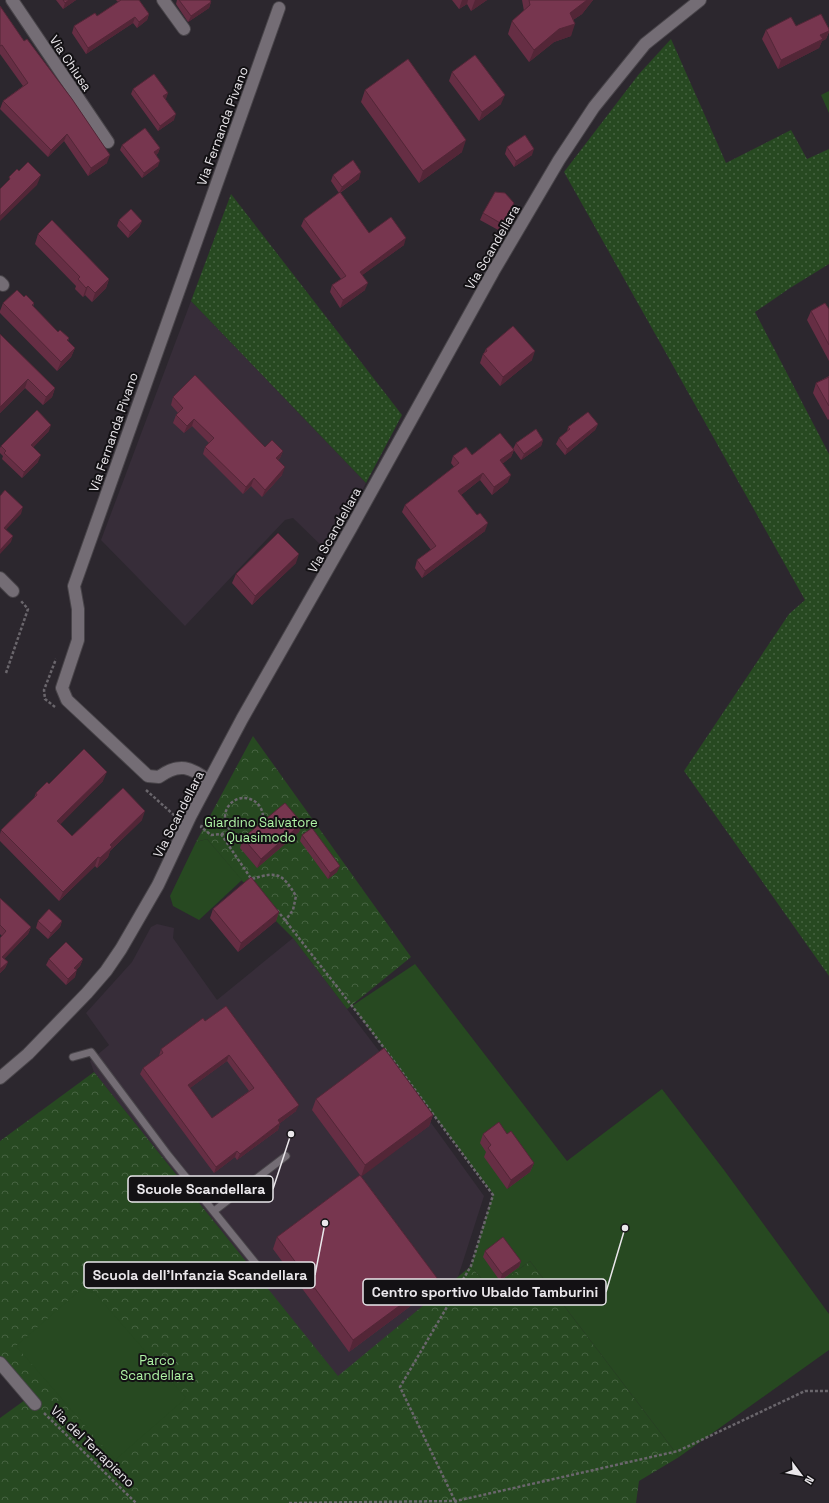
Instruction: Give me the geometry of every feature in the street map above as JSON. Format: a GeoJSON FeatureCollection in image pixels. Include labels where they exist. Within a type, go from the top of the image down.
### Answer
{"type":"FeatureCollection","features":[{"type":"Feature","properties":{"kind":"street","name":"Via Chiusa"},"geometry":{"type":"LineString","coordinates":[[12,0],[108,142]]}},
{"type":"Feature","properties":{"kind":"street"},"geometry":{"type":"LineString","coordinates":[[163,0],[184,29]]}},
{"type":"Feature","properties":{"kind":"street","name":"Via Scandellara"},"geometry":{"type":"LineString","coordinates":[[0,1078],[28,1054],[106,972],[138,922],[158,885],[190,817],[242,719],[351,528],[493,272],[559,160],[594,107],[644,44],[700,0]]}},
{"type":"Feature","properties":{"kind":"street","name":"Via Fernanda Pivano"},"geometry":{"type":"LineString","coordinates":[[209,781],[196,771],[184,768],[169,769],[159,777],[148,776],[67,700],[62,688],[78,640],[78,609],[74,586],[279,8]]}},
{"type":"Feature","properties":{"kind":"street"},"geometry":{"type":"LineString","coordinates":[[0,578],[13,591]]}},
{"type":"Feature","properties":{"kind":"street"},"geometry":{"type":"LineString","coordinates":[[0,1363],[35,1404]]}},
{"type":"Feature","properties":{"kind":"lane"},"geometry":{"type":"LineString","coordinates":[[74,1057],[91,1052],[168,1155],[261,1270]]}},
{"type":"Feature","properties":{"kind":"lane"},"geometry":{"type":"LineString","coordinates":[[214,1211],[286,1156]]}},
{"type":"Feature","properties":{"kind":"path"},"geometry":{"type":"LineString","coordinates":[[6,673],[28,609],[13,591]]}},
{"type":"Feature","properties":{"kind":"path"},"geometry":{"type":"LineString","coordinates":[[205,830],[211,835],[234,833],[246,836],[258,830],[261,825],[263,813],[260,807],[251,799],[239,798],[229,806],[225,818],[226,824],[234,833]]}},
{"type":"Feature","properties":{"kind":"path"},"geometry":{"type":"LineString","coordinates":[[221,834],[256,885]]}},
{"type":"Feature","properties":{"kind":"path"},"geometry":{"type":"LineString","coordinates":[[252,879],[270,873],[286,879],[296,896],[293,910],[285,921]]}},
{"type":"Feature","properties":{"kind":"path"},"geometry":{"type":"LineString","coordinates":[[276,909],[370,1029],[493,1194],[471,1266],[400,1387],[456,1502]]}},
{"type":"Feature","properties":{"kind":"path"},"geometry":{"type":"LineString","coordinates":[[289,1503],[456,1502],[678,1450],[805,1391],[829,1391]]}},
{"type":"Feature","properties":{"kind":"path","name":"Via del Terrapieno"},"geometry":{"type":"LineString","coordinates":[[35,1404],[136,1503]]}},
{"type":"Feature","properties":{"kind":"shaded area"},"geometry":{"type":"Polygon","coordinates":[[[191,301],[366,483],[330,554],[293,518],[285,520],[185,626],[101,540],[191,301]]]}},
{"type":"Feature","properties":{"kind":"shaded area"},"geometry":{"type":"Polygon","coordinates":[[[157,924],[174,928],[173,938],[217,1000],[293,938],[382,1055],[484,1196],[458,1277],[338,1377],[94,1072],[90,1061],[109,1045],[86,1013],[132,962],[151,927],[157,924]]]}},
{"type":"Feature","properties":{"kind":"green space"},"geometry":{"type":"Polygon","coordinates":[[[671,39],[726,163],[791,130],[807,159],[829,149],[829,264],[755,312],[829,454],[829,976],[684,771],[789,614],[805,600],[564,172],[639,74],[671,39]]]}},
{"type":"Feature","properties":{"kind":"green space"},"geometry":{"type":"Polygon","coordinates":[[[829,91],[829,113],[821,95],[829,91]]]}},
{"type":"Feature","properties":{"kind":"green space"},"geometry":{"type":"Polygon","coordinates":[[[231,194],[402,415],[366,483],[191,301],[231,194]]]}},
{"type":"Feature","properties":{"kind":"green space","name":"Giardino Salvatore Quasimodo"},"geometry":{"type":"Polygon","coordinates":[[[253,736],[411,957],[347,1009],[293,938],[276,921],[207,839],[196,842],[253,736]]]}},
{"type":"Feature","properties":{"kind":"green space"},"geometry":{"type":"Polygon","coordinates":[[[207,839],[242,880],[199,920],[173,906],[170,896],[196,842],[207,839]]]}},
{"type":"Feature","properties":{"kind":"green space"},"geometry":{"type":"Polygon","coordinates":[[[415,964],[567,1161],[662,1089],[724,1170],[829,1314],[829,1350],[679,1457],[530,1261],[491,1290],[471,1266],[493,1194],[352,1006],[415,964]]]}},
{"type":"Feature","properties":{"kind":"green space","name":"Parco Scandellara"},"geometry":{"type":"Polygon","coordinates":[[[94,1072],[338,1376],[471,1266],[491,1290],[530,1261],[679,1457],[639,1481],[636,1503],[0,1503],[0,1418],[25,1400],[0,1366],[0,1141],[94,1072]]]}},
{"type":"Feature","properties":{"kind":"green space"},"geometry":{"type":"Polygon","coordinates":[[[87,1284],[186,1398],[115,1460],[16,1346],[87,1284]]]}},
{"type":"Feature","properties":{"kind":"building"},"geometry":{"type":"Polygon","coordinates":[[[121,0],[139,0],[149,14],[139,22],[135,17],[88,48],[74,26],[95,13],[97,16],[121,0]]]}},
{"type":"Feature","properties":{"kind":"building"},"geometry":{"type":"Polygon","coordinates":[[[179,0],[210,0],[211,2],[191,16],[179,0]]]}},
{"type":"Feature","properties":{"kind":"building"},"geometry":{"type":"Polygon","coordinates":[[[529,0],[587,0],[570,13],[575,24],[559,29],[534,50],[512,21],[530,5],[529,0]]]}},
{"type":"Feature","properties":{"kind":"building"},"geometry":{"type":"Polygon","coordinates":[[[0,6],[24,41],[27,39],[72,99],[110,155],[91,168],[67,134],[51,150],[3,101],[28,83],[2,45],[0,46],[0,6]]]}},
{"type":"Feature","properties":{"kind":"building"},"geometry":{"type":"Polygon","coordinates":[[[821,14],[829,29],[829,31],[820,35],[823,39],[781,60],[766,30],[791,17],[796,26],[821,14]]]}},
{"type":"Feature","properties":{"kind":"building"},"geometry":{"type":"Polygon","coordinates":[[[475,55],[505,95],[482,112],[452,72],[475,55]]]}},
{"type":"Feature","properties":{"kind":"building"},"geometry":{"type":"Polygon","coordinates":[[[408,59],[466,140],[423,171],[365,90],[408,59]]]}},
{"type":"Feature","properties":{"kind":"building"},"geometry":{"type":"Polygon","coordinates":[[[154,74],[168,93],[163,96],[176,114],[160,126],[133,89],[154,74]]]}},
{"type":"Feature","properties":{"kind":"building"},"geometry":{"type":"Polygon","coordinates":[[[145,128],[160,148],[154,152],[160,161],[144,173],[122,145],[145,128]]]}},
{"type":"Feature","properties":{"kind":"building"},"geometry":{"type":"Polygon","coordinates":[[[525,135],[534,149],[516,161],[507,147],[525,135]]]}},
{"type":"Feature","properties":{"kind":"building"},"geometry":{"type":"Polygon","coordinates":[[[353,160],[361,172],[342,187],[333,175],[353,160]]]}},
{"type":"Feature","properties":{"kind":"building"},"geometry":{"type":"Polygon","coordinates":[[[28,162],[41,175],[0,216],[0,189],[17,169],[19,171],[28,162]]]}},
{"type":"Feature","properties":{"kind":"building"},"geometry":{"type":"Polygon","coordinates":[[[340,192],[369,233],[391,217],[406,238],[360,272],[368,283],[343,300],[332,285],[346,276],[304,219],[340,192]]]}},
{"type":"Feature","properties":{"kind":"building"},"geometry":{"type":"Polygon","coordinates":[[[495,192],[505,193],[514,203],[502,224],[483,213],[495,192]]]}},
{"type":"Feature","properties":{"kind":"building"},"geometry":{"type":"Polygon","coordinates":[[[131,209],[142,221],[130,232],[119,220],[131,209]]]}},
{"type":"Feature","properties":{"kind":"building"},"geometry":{"type":"Polygon","coordinates":[[[52,220],[109,279],[95,293],[88,286],[86,288],[78,279],[80,277],[38,234],[52,220]]]}},
{"type":"Feature","properties":{"kind":"building"},"geometry":{"type":"Polygon","coordinates":[[[17,290],[24,297],[26,295],[34,303],[32,305],[58,332],[60,330],[69,338],[67,340],[75,348],[61,362],[3,303],[17,290]]]}},
{"type":"Feature","properties":{"kind":"building"},"geometry":{"type":"Polygon","coordinates":[[[825,303],[829,309],[829,345],[811,311],[825,303]]]}},
{"type":"Feature","properties":{"kind":"building"},"geometry":{"type":"Polygon","coordinates":[[[513,326],[535,351],[503,377],[483,354],[487,351],[486,349],[513,326]]]}},
{"type":"Feature","properties":{"kind":"building"},"geometry":{"type":"Polygon","coordinates":[[[0,334],[55,388],[46,397],[28,379],[0,407],[0,334]]]}},
{"type":"Feature","properties":{"kind":"building"},"geometry":{"type":"Polygon","coordinates":[[[195,375],[265,447],[272,440],[283,451],[276,458],[285,467],[265,490],[254,478],[246,487],[205,447],[214,438],[194,419],[187,426],[176,415],[183,408],[173,397],[195,375]]]}},
{"type":"Feature","properties":{"kind":"building"},"geometry":{"type":"Polygon","coordinates":[[[829,377],[829,406],[816,383],[829,377]]]}},
{"type":"Feature","properties":{"kind":"building"},"geometry":{"type":"Polygon","coordinates":[[[37,410],[51,425],[31,445],[41,455],[24,472],[4,453],[6,451],[1,446],[37,410]]]}},
{"type":"Feature","properties":{"kind":"building"},"geometry":{"type":"Polygon","coordinates":[[[588,412],[598,424],[567,449],[559,438],[570,429],[568,427],[588,412]]]}},
{"type":"Feature","properties":{"kind":"building"},"geometry":{"type":"Polygon","coordinates":[[[536,429],[543,440],[524,454],[516,443],[536,429]]]}},
{"type":"Feature","properties":{"kind":"building"},"geometry":{"type":"Polygon","coordinates":[[[500,433],[514,450],[500,460],[511,475],[494,487],[483,473],[458,491],[477,515],[480,513],[488,523],[425,571],[417,560],[436,546],[405,505],[459,463],[453,456],[466,447],[472,455],[500,433]]]}},
{"type":"Feature","properties":{"kind":"building"},"geometry":{"type":"Polygon","coordinates":[[[5,490],[23,507],[4,528],[13,536],[0,550],[0,496],[5,490]]]}},
{"type":"Feature","properties":{"kind":"building"},"geometry":{"type":"Polygon","coordinates":[[[278,533],[299,554],[255,596],[236,574],[278,533]]]}},
{"type":"Feature","properties":{"kind":"building"},"geometry":{"type":"Polygon","coordinates":[[[84,749],[107,772],[57,821],[72,836],[123,788],[145,811],[110,845],[112,847],[100,858],[98,857],[63,892],[1,830],[37,795],[36,793],[47,782],[49,784],[84,749]]]}},
{"type":"Feature","properties":{"kind":"building"},"geometry":{"type":"Polygon","coordinates":[[[285,803],[302,823],[261,859],[243,838],[285,803]]]}},
{"type":"Feature","properties":{"kind":"building"},"geometry":{"type":"Polygon","coordinates":[[[312,828],[340,866],[330,873],[302,835],[312,828]]]}},
{"type":"Feature","properties":{"kind":"building"},"geometry":{"type":"Polygon","coordinates":[[[251,877],[279,912],[241,943],[213,909],[251,877]]]}},
{"type":"Feature","properties":{"kind":"building"},"geometry":{"type":"Polygon","coordinates":[[[0,898],[31,927],[2,957],[8,962],[0,969],[0,938],[6,931],[0,925],[0,898]]]}},
{"type":"Feature","properties":{"kind":"building"},"geometry":{"type":"Polygon","coordinates":[[[49,909],[62,921],[51,933],[38,921],[49,909]]]}},
{"type":"Feature","properties":{"kind":"building"},"geometry":{"type":"Polygon","coordinates":[[[66,942],[83,959],[74,968],[77,970],[68,979],[49,959],[66,942]]]}},
{"type":"Feature","properties":{"kind":"building"},"geometry":{"type":"Polygon","coordinates":[[[226,1006],[299,1105],[278,1120],[280,1123],[240,1154],[237,1151],[216,1167],[143,1068],[163,1053],[161,1049],[203,1018],[205,1021],[226,1006]],[[229,1055],[188,1085],[212,1118],[254,1088],[229,1055]]]}},
{"type":"Feature","properties":{"kind":"building"},"geometry":{"type":"Polygon","coordinates":[[[384,1048],[433,1115],[365,1165],[316,1099],[384,1048]]]}},
{"type":"Feature","properties":{"kind":"building"},"geometry":{"type":"Polygon","coordinates":[[[499,1122],[507,1134],[511,1131],[534,1163],[511,1180],[488,1148],[491,1145],[483,1134],[499,1122]]]}},
{"type":"Feature","properties":{"kind":"building"},"geometry":{"type":"Polygon","coordinates":[[[360,1175],[437,1278],[353,1340],[277,1237],[360,1175]]]}},
{"type":"Feature","properties":{"kind":"building"},"geometry":{"type":"Polygon","coordinates":[[[503,1237],[521,1261],[502,1274],[485,1251],[503,1237]]]}},
{"type":"Feature","properties":{"kind":"place","name":"Scuole Scandellara"},"geometry":{"type":"Point","coordinates":[291,1134]}},
{"type":"Feature","properties":{"kind":"place","name":"Scuola dell'Infanzia Scandellara"},"geometry":{"type":"Point","coordinates":[325,1223]}},
{"type":"Feature","properties":{"kind":"place","name":"Centro sportivo Ubaldo Tamburini"},"geometry":{"type":"Point","coordinates":[625,1228]}}]}
